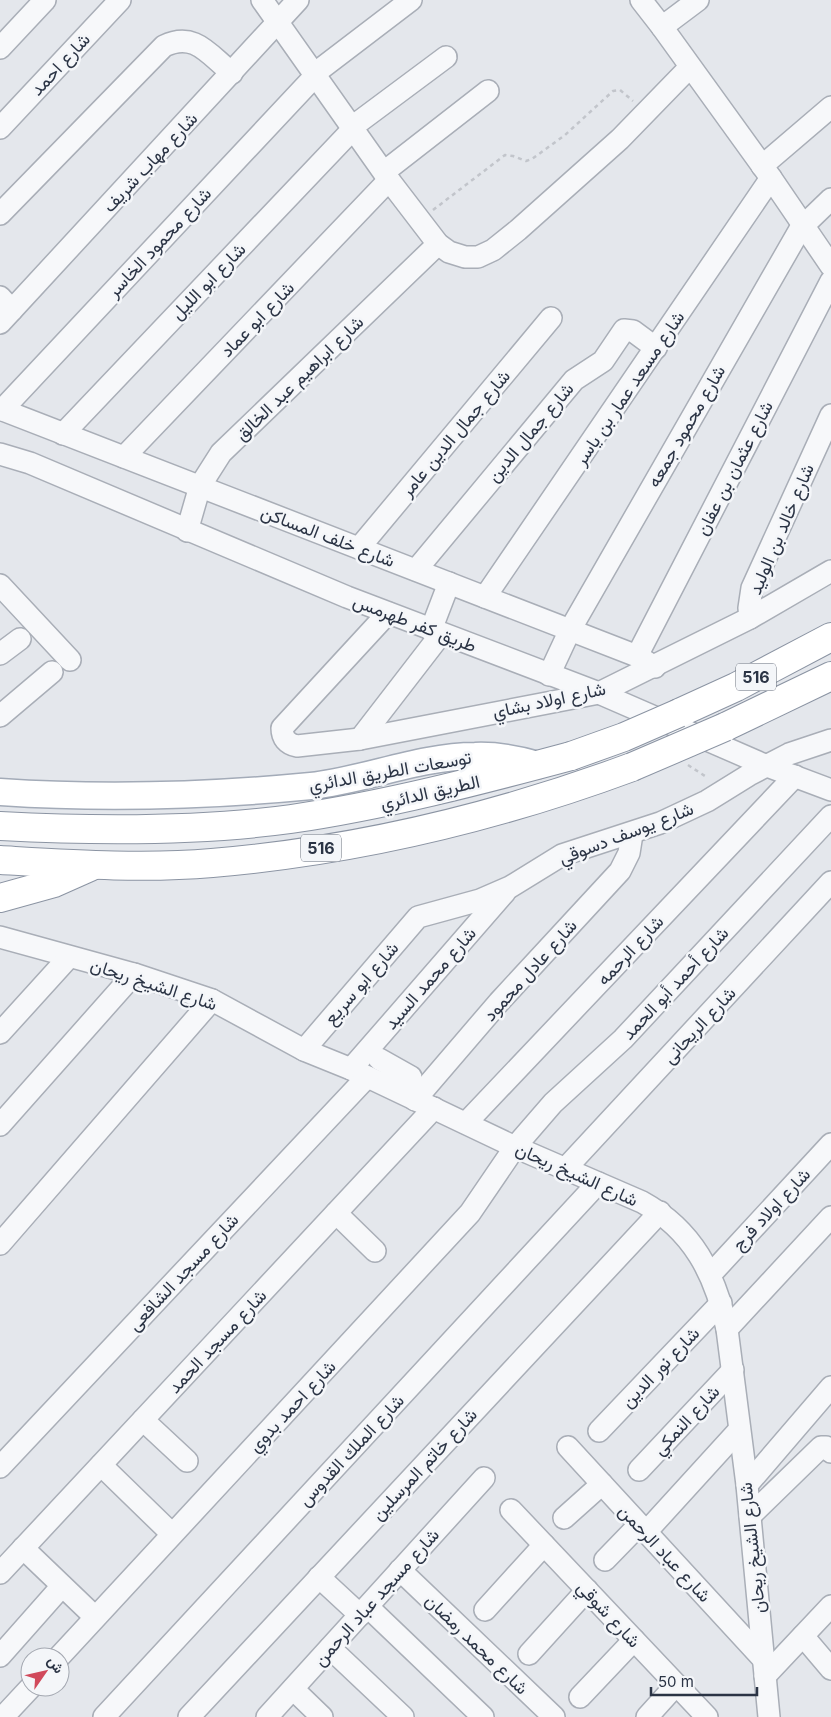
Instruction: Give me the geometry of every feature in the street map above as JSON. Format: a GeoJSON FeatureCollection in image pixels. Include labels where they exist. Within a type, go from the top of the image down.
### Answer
{"type":"FeatureCollection","features":[{"type":"Feature","properties":{"kind":"highway","name":"الطريق الدائري"},"geometry":{"type":"LineString","coordinates":[[0,826],[160,828],[230,825],[289,819],[384,803],[474,783],[571,756],[624,737],[736,687],[831,637]]}},
{"type":"Feature","properties":{"kind":"highway","name":"الطريق الدائري"},"geometry":{"type":"LineString","coordinates":[[0,860],[94,865],[211,863],[390,836],[487,815],[572,789],[632,767],[725,727],[831,676]]}},
{"type":"Feature","properties":{"kind":"highway"},"geometry":{"type":"LineString","coordinates":[[0,898],[54,883],[94,865]]}},
{"type":"Feature","properties":{"kind":"main road","name":"توسعات الطريق الدائري"},"geometry":{"type":"LineString","coordinates":[[0,792],[145,796],[272,789],[322,784],[456,757],[492,756],[538,765]]}},
{"type":"Feature","properties":{"kind":"street"},"geometry":{"type":"LineString","coordinates":[[0,48],[45,0]]}},
{"type":"Feature","properties":{"kind":"street","name":"شارع احمد"},"geometry":{"type":"LineString","coordinates":[[0,128],[120,0]]}},
{"type":"Feature","properties":{"kind":"street"},"geometry":{"type":"LineString","coordinates":[[262,0],[387,176],[438,244],[449,252],[465,256],[478,257],[493,250],[518,230],[647,113],[690,66]]}},
{"type":"Feature","properties":{"kind":"street","name":"شارع مهاب شريف"},"geometry":{"type":"LineString","coordinates":[[4,310],[232,73],[298,0]]}},
{"type":"Feature","properties":{"kind":"street","name":"شارع محمود الخاسر"},"geometry":{"type":"LineString","coordinates":[[1,410],[315,74],[411,0]]}},
{"type":"Feature","properties":{"kind":"street"},"geometry":{"type":"LineString","coordinates":[[641,0],[767,172],[831,266]]}},
{"type":"Feature","properties":{"kind":"street"},"geometry":{"type":"LineString","coordinates":[[662,27],[698,0]]}},
{"type":"Feature","properties":{"kind":"street"},"geometry":{"type":"LineString","coordinates":[[0,214],[164,46],[175,41],[193,41],[232,73]]}},
{"type":"Feature","properties":{"kind":"street","name":"شارع ابو الليل"},"geometry":{"type":"LineString","coordinates":[[63,434],[353,128],[446,57]]}},
{"type":"Feature","properties":{"kind":"street","name":"شارع ابو عماد"},"geometry":{"type":"LineString","coordinates":[[124,457],[387,176],[488,90]]}},
{"type":"Feature","properties":{"kind":"street","name":"شارع مسعد عمار بن ياسر"},"geometry":{"type":"LineString","coordinates":[[485,597],[656,348],[767,172],[831,107]]}},
{"type":"Feature","properties":{"kind":"street","name":"شارع محمود جمعه"},"geometry":{"type":"LineString","coordinates":[[549,675],[570,630],[804,224],[831,199]]}},
{"type":"Feature","properties":{"kind":"street","name":"شارع ابراهيم عبد الخالق"},"geometry":{"type":"LineString","coordinates":[[187,531],[200,486],[221,453],[438,244]]}},
{"type":"Feature","properties":{"kind":"street","name":"شارع عثمان بن عفان"},"geometry":{"type":"LineString","coordinates":[[646,661],[831,281]]}},
{"type":"Feature","properties":{"kind":"street","name":"شارع جمال الدين عامر"},"geometry":{"type":"LineString","coordinates":[[359,548],[551,318]]}},
{"type":"Feature","properties":{"kind":"street","name":"شارع جمال الدين"},"geometry":{"type":"LineString","coordinates":[[416,570],[574,380],[604,361],[624,330],[633,331],[656,348]]}},
{"type":"Feature","properties":{"kind":"street","name":"شارع خلف المساكن"},"geometry":{"type":"LineString","coordinates":[[1,410],[646,661]]}},
{"type":"Feature","properties":{"kind":"street","name":"شارع خالد بن الوليد"},"geometry":{"type":"LineString","coordinates":[[750,618],[749,608],[752,588],[831,415]]}},
{"type":"Feature","properties":{"kind":"street","name":"طريق كفر طهرمس"},"geometry":{"type":"LineString","coordinates":[[0,454],[30,462],[187,531],[436,632],[599,693],[767,766],[831,790]]}},
{"type":"Feature","properties":{"kind":"street","name":"شارع اولاد بشاي"},"geometry":{"type":"LineString","coordinates":[[388,613],[282,728],[285,740],[297,746],[360,739],[599,693],[646,661],[750,618],[831,571]]}},
{"type":"Feature","properties":{"kind":"street"},"geometry":{"type":"LineString","coordinates":[[360,739],[436,632],[449,583]]}},
{"type":"Feature","properties":{"kind":"street"},"geometry":{"type":"LineString","coordinates":[[0,585],[70,660]]}},
{"type":"Feature","properties":{"kind":"street"},"geometry":{"type":"LineString","coordinates":[[0,654],[20,639]]}},
{"type":"Feature","properties":{"kind":"street"},"geometry":{"type":"LineString","coordinates":[[0,716],[52,672]]}},
{"type":"Feature","properties":{"kind":"street","name":"شارع يوسف دسوقي"},"geometry":{"type":"LineString","coordinates":[[418,917],[465,905],[510,887],[562,856],[632,834],[700,805],[788,754],[831,740]]}},
{"type":"Feature","properties":{"kind":"street","name":"شارع الرحمه"},"geometry":{"type":"LineString","coordinates":[[466,1123],[795,776]]}},
{"type":"Feature","properties":{"kind":"street","name":"شارع أحمد أبو الحمد"},"geometry":{"type":"LineString","coordinates":[[515,1147],[568,1088],[623,1039],[831,816]]}},
{"type":"Feature","properties":{"kind":"street","name":"شارع عادل محمود"},"geometry":{"type":"LineString","coordinates":[[415,1100],[499,1002],[620,871],[629,853],[632,834]]}},
{"type":"Feature","properties":{"kind":"street","name":"شارع الريحانى"},"geometry":{"type":"LineString","coordinates":[[566,1168],[831,882]]}},
{"type":"Feature","properties":{"kind":"street","name":"شارع محمد السيد"},"geometry":{"type":"LineString","coordinates":[[372,1070],[510,887]]}},
{"type":"Feature","properties":{"kind":"street","name":"شارع ابو سريع"},"geometry":{"type":"LineString","coordinates":[[304,1050],[418,917]]}},
{"type":"Feature","properties":{"kind":"street","name":"شارع الشيخ ريحان"},"geometry":{"type":"LineString","coordinates":[[2,940],[134,974],[212,1000],[304,1050],[372,1070],[415,1100],[660,1212],[680,1230],[711,1274],[721,1303],[727,1329],[747,1485],[769,1717]]}},
{"type":"Feature","properties":{"kind":"street"},"geometry":{"type":"LineString","coordinates":[[0,1033],[69,957]]}},
{"type":"Feature","properties":{"kind":"street"},"geometry":{"type":"LineString","coordinates":[[0,1125],[134,974]]}},
{"type":"Feature","properties":{"kind":"street"},"geometry":{"type":"LineString","coordinates":[[0,1244],[212,1000]]}},
{"type":"Feature","properties":{"kind":"street"},"geometry":{"type":"LineString","coordinates":[[372,1070],[411,1077]]}},
{"type":"Feature","properties":{"kind":"street","name":"شارع مسجد الشافعى"},"geometry":{"type":"LineString","coordinates":[[0,1467],[372,1070]]}},
{"type":"Feature","properties":{"kind":"street","name":"شارع مسجد الحمد"},"geometry":{"type":"LineString","coordinates":[[0,1573],[434,1108]]}},
{"type":"Feature","properties":{"kind":"street","name":"شارع اولاد فرج"},"geometry":{"type":"LineString","coordinates":[[711,1274],[831,1144]]}},
{"type":"Feature","properties":{"kind":"street","name":"شارع احمد بدوي"},"geometry":{"type":"LineString","coordinates":[[67,1647],[470,1213],[515,1147]]}},
{"type":"Feature","properties":{"kind":"street","name":"شارع الملك القدوس"},"geometry":{"type":"LineString","coordinates":[[104,1717],[598,1183]]}},
{"type":"Feature","properties":{"kind":"street","name":"شارع خاتم المرسلين"},"geometry":{"type":"LineString","coordinates":[[188,1717],[660,1212]]}},
{"type":"Feature","properties":{"kind":"street"},"geometry":{"type":"LineString","coordinates":[[336,1213],[375,1251]]}},
{"type":"Feature","properties":{"kind":"street"},"geometry":{"type":"LineString","coordinates":[[727,1329],[831,1217]]}},
{"type":"Feature","properties":{"kind":"street","name":"شارع نور الدين"},"geometry":{"type":"LineString","coordinates":[[599,1431],[721,1303]]}},
{"type":"Feature","properties":{"kind":"street","name":"شارع النمكي"},"geometry":{"type":"LineString","coordinates":[[639,1470],[733,1370]]}},
{"type":"Feature","properties":{"kind":"street"},"geometry":{"type":"LineString","coordinates":[[747,1485],[831,1387]]}},
{"type":"Feature","properties":{"kind":"street"},"geometry":{"type":"LineString","coordinates":[[143,1420],[187,1461]]}},
{"type":"Feature","properties":{"kind":"street"},"geometry":{"type":"LineString","coordinates":[[605,1560],[643,1529],[739,1430]]}},
{"type":"Feature","properties":{"kind":"street","name":"شارع عباد الرحمن"},"geometry":{"type":"LineString","coordinates":[[568,1447],[764,1667]]}},
{"type":"Feature","properties":{"kind":"street"},"geometry":{"type":"LineString","coordinates":[[750,1516],[821,1447],[826,1447],[831,1452]]}},
{"type":"Feature","properties":{"kind":"street"},"geometry":{"type":"LineString","coordinates":[[101,1465],[172,1534]]}},
{"type":"Feature","properties":{"kind":"street","name":"شارع مسجد عباد الرحمن"},"geometry":{"type":"LineString","coordinates":[[267,1717],[484,1478]]}},
{"type":"Feature","properties":{"kind":"street"},"geometry":{"type":"LineString","coordinates":[[564,1518],[602,1484]]}},
{"type":"Feature","properties":{"kind":"street","name":"شارع شوقي"},"geometry":{"type":"LineString","coordinates":[[511,1510],[707,1717]]}},
{"type":"Feature","properties":{"kind":"street"},"geometry":{"type":"LineString","coordinates":[[484,1610],[544,1545]]}},
{"type":"Feature","properties":{"kind":"street"},"geometry":{"type":"LineString","coordinates":[[23,1548],[95,1617]]}},
{"type":"Feature","properties":{"kind":"street","name":"شارع محمد رمضان"},"geometry":{"type":"LineString","coordinates":[[400,1570],[554,1717]]}},
{"type":"Feature","properties":{"kind":"street"},"geometry":{"type":"LineString","coordinates":[[319,1577],[364,1611],[483,1717]]}},
{"type":"Feature","properties":{"kind":"street"},"geometry":{"type":"LineString","coordinates":[[0,1656],[62,1586]]}},
{"type":"Feature","properties":{"kind":"street"},"geometry":{"type":"LineString","coordinates":[[529,1654],[587,1590]]}},
{"type":"Feature","properties":{"kind":"street"},"geometry":{"type":"LineString","coordinates":[[764,1667],[803,1636],[831,1606]]}},
{"type":"Feature","properties":{"kind":"street"},"geometry":{"type":"LineString","coordinates":[[803,1636],[831,1669]]}},
{"type":"Feature","properties":{"kind":"street"},"geometry":{"type":"LineString","coordinates":[[580,1697],[634,1640]]}},
{"type":"Feature","properties":{"kind":"street"},"geometry":{"type":"LineString","coordinates":[[330,1648],[403,1717]]}},
{"type":"Feature","properties":{"kind":"street"},"geometry":{"type":"LineString","coordinates":[[648,1717],[676,1685]]}},
{"type":"Feature","properties":{"kind":"street"},"geometry":{"type":"LineString","coordinates":[[293,1689],[322,1717]]}},
{"type":"Feature","properties":{"kind":"street"},"geometry":{"type":"LineString","coordinates":[[3,1717],[22,1697]]}},
{"type":"Feature","properties":{"kind":"path"},"geometry":{"type":"LineString","coordinates":[[420,220],[505,155],[526,161],[532,159],[613,91],[620,90],[647,113]]}},
{"type":"Feature","properties":{"kind":"path"},"geometry":{"type":"LineString","coordinates":[[691,769],[708,778]]}}]}
